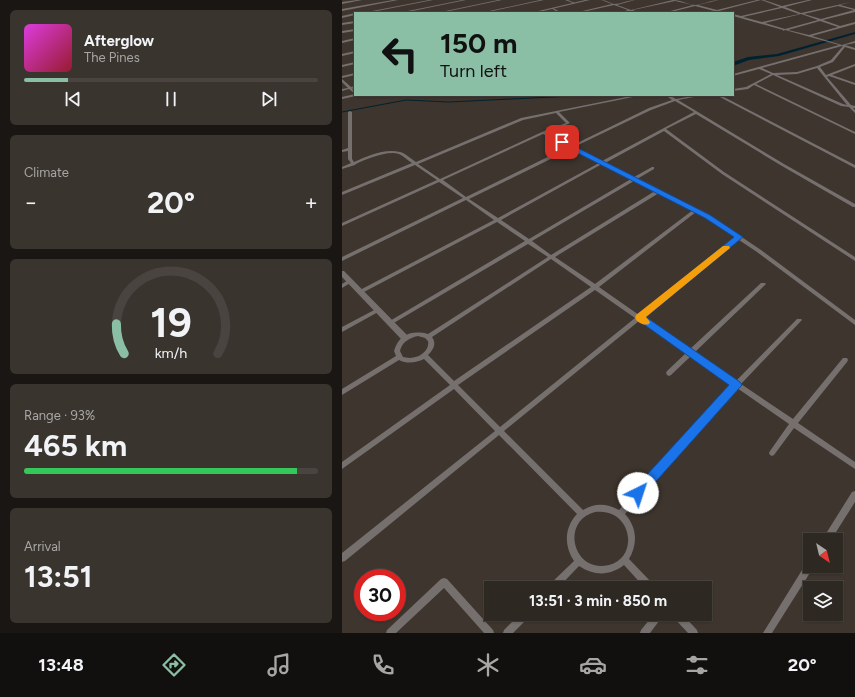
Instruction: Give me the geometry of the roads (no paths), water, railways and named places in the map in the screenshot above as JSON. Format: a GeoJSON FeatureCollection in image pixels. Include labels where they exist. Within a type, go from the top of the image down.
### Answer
{"type":"FeatureCollection","features":[{"type":"Feature","properties":{"kind":"street"},"geometry":{"type":"LineString","coordinates":[[342,4],[361,0]]}},
{"type":"Feature","properties":{"kind":"street"},"geometry":{"type":"LineString","coordinates":[[342,10],[398,0]]}},
{"type":"Feature","properties":{"kind":"street"},"geometry":{"type":"LineString","coordinates":[[368,12],[432,0]]}},
{"type":"Feature","properties":{"kind":"street"},"geometry":{"type":"LineString","coordinates":[[390,1],[408,12],[464,0],[487,12],[543,0]]}},
{"type":"Feature","properties":{"kind":"street"},"geometry":{"type":"LineString","coordinates":[[442,12],[501,0]]}},
{"type":"Feature","properties":{"kind":"street"},"geometry":{"type":"LineString","coordinates":[[566,0],[574,3]]}},
{"type":"Feature","properties":{"kind":"street"},"geometry":{"type":"LineString","coordinates":[[535,12],[589,0]]}},
{"type":"Feature","properties":{"kind":"street"},"geometry":{"type":"LineString","coordinates":[[602,0],[636,12]]}},
{"type":"Feature","properties":{"kind":"street"},"geometry":{"type":"LineString","coordinates":[[579,12],[634,0]]}},
{"type":"Feature","properties":{"kind":"street"},"geometry":{"type":"LineString","coordinates":[[623,12],[676,0],[720,12]]}},
{"type":"Feature","properties":{"kind":"street"},"geometry":{"type":"LineString","coordinates":[[669,12],[718,0]]}},
{"type":"Feature","properties":{"kind":"street"},"geometry":{"type":"LineString","coordinates":[[713,12],[761,0],[840,28]]}},
{"type":"Feature","properties":{"kind":"street"},"geometry":{"type":"LineString","coordinates":[[734,19],[811,0]]}},
{"type":"Feature","properties":{"kind":"street"},"geometry":{"type":"LineString","coordinates":[[839,0],[850,2]]}},
{"type":"Feature","properties":{"kind":"street"},"geometry":{"type":"LineString","coordinates":[[761,23],[837,4],[855,2]]}},
{"type":"Feature","properties":{"kind":"street"},"geometry":{"type":"LineString","coordinates":[[837,4],[855,11]]}},
{"type":"Feature","properties":{"kind":"street"},"geometry":{"type":"LineString","coordinates":[[552,8],[560,12]]}},
{"type":"Feature","properties":{"kind":"street"},"geometry":{"type":"LineString","coordinates":[[784,30],[855,11]]}},
{"type":"Feature","properties":{"kind":"street"},"geometry":{"type":"LineString","coordinates":[[342,17],[354,14]]}},
{"type":"Feature","properties":{"kind":"street"},"geometry":{"type":"LineString","coordinates":[[734,15],[855,49]]}},
{"type":"Feature","properties":{"kind":"street"},"geometry":{"type":"LineString","coordinates":[[342,24],[354,22]]}},
{"type":"Feature","properties":{"kind":"street"},"geometry":{"type":"LineString","coordinates":[[809,36],[855,23]]}},
{"type":"Feature","properties":{"kind":"street"},"geometry":{"type":"LineString","coordinates":[[342,32],[354,30]]}},
{"type":"Feature","properties":{"kind":"street"},"geometry":{"type":"LineString","coordinates":[[342,42],[354,39]]}},
{"type":"Feature","properties":{"kind":"street"},"geometry":{"type":"LineString","coordinates":[[734,75],[820,52],[839,45],[855,42]]}},
{"type":"Feature","properties":{"kind":"street"},"geometry":{"type":"LineString","coordinates":[[734,90],[747,88],[774,74],[797,73],[818,67],[832,61],[844,47]]}},
{"type":"Feature","properties":{"kind":"street"},"geometry":{"type":"LineString","coordinates":[[342,55],[354,52]]}},
{"type":"Feature","properties":{"kind":"street"},"geometry":{"type":"LineString","coordinates":[[342,66],[354,63]]}},
{"type":"Feature","properties":{"kind":"street"},"geometry":{"type":"LineString","coordinates":[[828,76],[855,65]]}},
{"type":"Feature","properties":{"kind":"street"},"geometry":{"type":"LineString","coordinates":[[818,67],[828,76],[855,112]]}},
{"type":"Feature","properties":{"kind":"street"},"geometry":{"type":"LineString","coordinates":[[759,68],[842,105],[848,104],[855,107]]}},
{"type":"Feature","properties":{"kind":"street"},"geometry":{"type":"LineString","coordinates":[[354,74],[342,78],[354,93]]}},
{"type":"Feature","properties":{"kind":"street"},"geometry":{"type":"LineString","coordinates":[[828,76],[855,84]]}},
{"type":"Feature","properties":{"kind":"street"},"geometry":{"type":"LineString","coordinates":[[754,84],[855,133]]}},
{"type":"Feature","properties":{"kind":"street"},"geometry":{"type":"LineString","coordinates":[[342,90],[354,87]]}},
{"type":"Feature","properties":{"kind":"street"},"geometry":{"type":"LineString","coordinates":[[342,98],[354,94]]}},
{"type":"Feature","properties":{"kind":"street"},"geometry":{"type":"LineString","coordinates":[[342,194],[522,119],[636,96]]}},
{"type":"Feature","properties":{"kind":"street"},"geometry":{"type":"LineString","coordinates":[[668,96],[855,206]]}},
{"type":"Feature","properties":{"kind":"street"},"geometry":{"type":"LineString","coordinates":[[342,259],[650,109],[674,100],[697,96]]}},
{"type":"Feature","properties":{"kind":"street"},"geometry":{"type":"LineString","coordinates":[[720,96],[855,167]]}},
{"type":"Feature","properties":{"kind":"street"},"geometry":{"type":"LineString","coordinates":[[350,112],[350,159],[354,164]]}},
{"type":"Feature","properties":{"kind":"street"},"geometry":{"type":"LineString","coordinates":[[342,225],[568,123],[558,112]]}},
{"type":"Feature","properties":{"kind":"street"},"geometry":{"type":"LineString","coordinates":[[360,292],[498,220],[695,113]]}},
{"type":"Feature","properties":{"kind":"street"},"geometry":{"type":"LineString","coordinates":[[664,129],[723,173],[855,259]]}},
{"type":"Feature","properties":{"kind":"street"},"geometry":{"type":"LineString","coordinates":[[342,134],[350,132]]}},
{"type":"Feature","properties":{"kind":"street"},"geometry":{"type":"LineString","coordinates":[[543,133],[637,179],[707,216],[739,237],[855,323]]}},
{"type":"Feature","properties":{"kind":"street"},"geometry":{"type":"LineString","coordinates":[[342,151],[350,150]]}},
{"type":"Feature","properties":{"kind":"street"},"geometry":{"type":"LineString","coordinates":[[342,168],[375,155],[391,151],[400,153],[855,466]]}},
{"type":"Feature","properties":{"kind":"street"},"geometry":{"type":"LineString","coordinates":[[390,323],[637,179],[653,168]]}},
{"type":"Feature","properties":{"kind":"street"},"geometry":{"type":"LineString","coordinates":[[428,337],[551,257],[659,191]]}},
{"type":"Feature","properties":{"kind":"street"},"geometry":{"type":"LineString","coordinates":[[342,466],[454,385],[595,287],[696,210]]}},
{"type":"Feature","properties":{"kind":"street"},"geometry":{"type":"LineString","coordinates":[[342,558],[739,237]]}},
{"type":"Feature","properties":{"kind":"street"},"geometry":{"type":"LineString","coordinates":[[342,273],[405,338]]}},
{"type":"Feature","properties":{"kind":"street"},"geometry":{"type":"LineString","coordinates":[[342,286],[350,282]]}},
{"type":"Feature","properties":{"kind":"street"},"geometry":{"type":"LineString","coordinates":[[669,373],[691,354],[763,284]]}},
{"type":"Feature","properties":{"kind":"street"},"geometry":{"type":"LineString","coordinates":[[342,330],[378,310]]}},
{"type":"Feature","properties":{"kind":"street"},"geometry":{"type":"LineString","coordinates":[[620,514],[668,458],[798,320]]}},
{"type":"Feature","properties":{"kind":"street"},"geometry":{"type":"LineString","coordinates":[[418,334],[428,337],[432,341],[432,347],[425,356],[417,360],[408,361],[399,357],[396,351],[397,347],[405,338],[418,334]]}},
{"type":"Feature","properties":{"kind":"street"},"geometry":{"type":"LineString","coordinates":[[425,356],[582,514]]}},
{"type":"Feature","properties":{"kind":"street"},"geometry":{"type":"LineString","coordinates":[[342,392],[399,357]]}},
{"type":"Feature","properties":{"kind":"street"},"geometry":{"type":"LineString","coordinates":[[772,453],[793,424],[845,360]]}},
{"type":"Feature","properties":{"kind":"street"},"geometry":{"type":"LineString","coordinates":[[831,533],[855,495]]}},
{"type":"Feature","properties":{"kind":"street"},"geometry":{"type":"LineString","coordinates":[[591,509],[611,509],[620,514],[627,524],[631,535],[631,546],[624,560],[617,566],[604,571],[592,570],[579,561],[573,550],[571,536],[576,522],[582,514],[591,509]]}},
{"type":"Feature","properties":{"kind":"street"},"geometry":{"type":"LineString","coordinates":[[624,560],[644,581]]}},
{"type":"Feature","properties":{"kind":"street"},"geometry":{"type":"LineString","coordinates":[[559,581],[579,561]]}},
{"type":"Feature","properties":{"kind":"street"},"geometry":{"type":"LineString","coordinates":[[767,633],[805,573]]}},
{"type":"Feature","properties":{"kind":"street"},"geometry":{"type":"LineString","coordinates":[[390,633],[444,582],[490,633]]}},
{"type":"Feature","properties":{"kind":"street"},"geometry":{"type":"LineString","coordinates":[[507,633],[519,621]]}},
{"type":"Feature","properties":{"kind":"street"},"geometry":{"type":"LineString","coordinates":[[644,633],[653,621]]}},
{"type":"Feature","properties":{"kind":"street"},"geometry":{"type":"LineString","coordinates":[[683,621],[694,633]]}},
{"type":"Feature","properties":{"kind":"waterway"},"geometry":{"type":"LineString","coordinates":[[734,64],[748,59],[777,55],[855,33]]}},
{"type":"Feature","properties":{"kind":"waterway"},"geometry":{"type":"LineString","coordinates":[[342,112],[406,100],[449,102],[574,96]]}}]}
